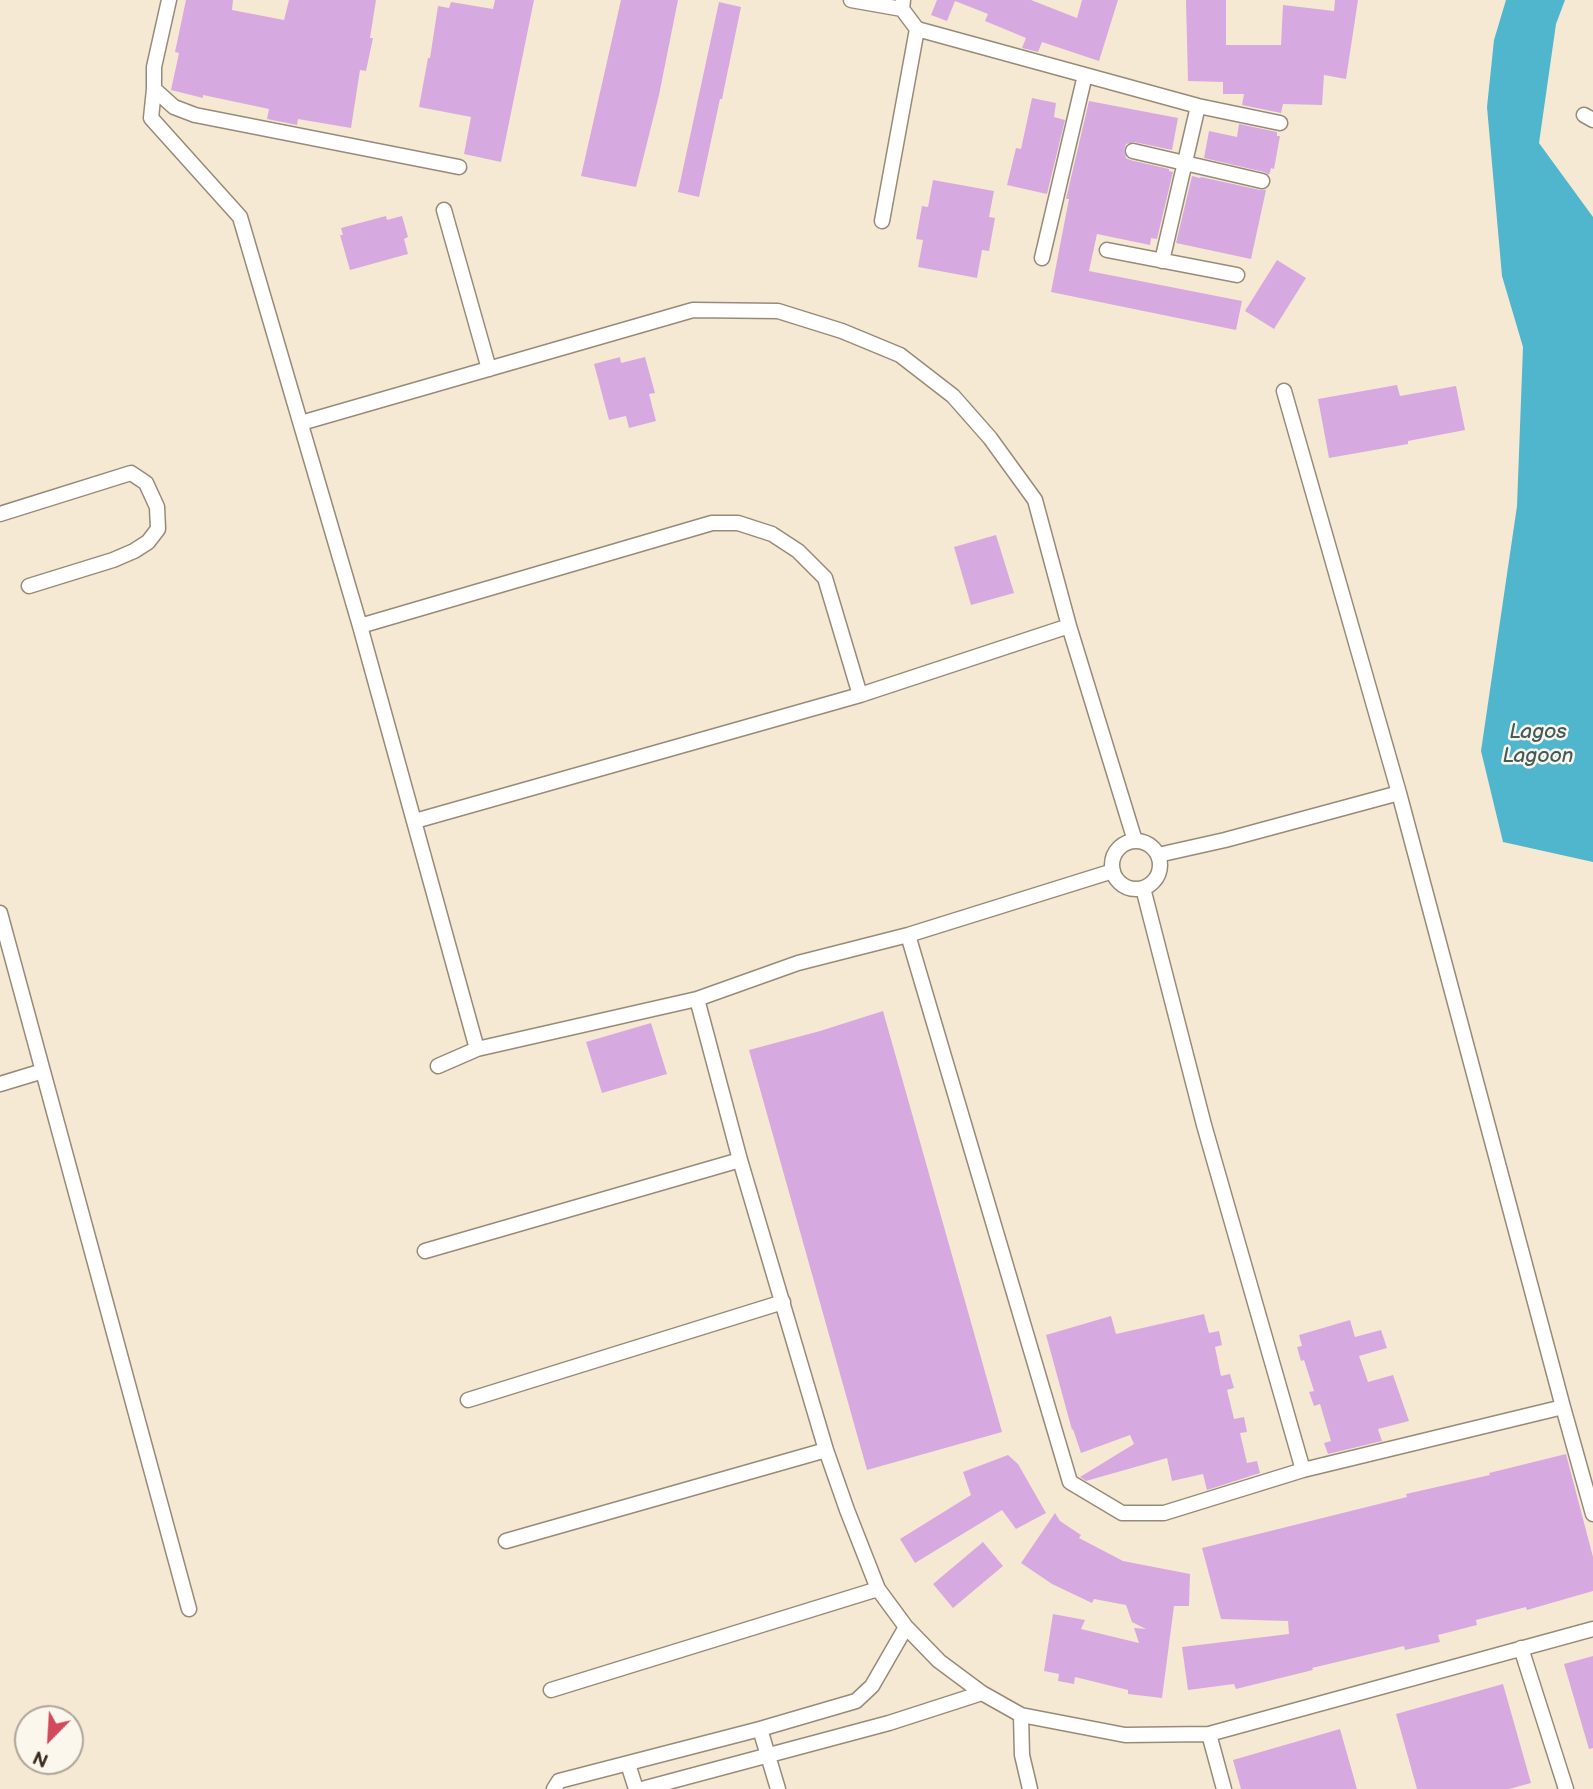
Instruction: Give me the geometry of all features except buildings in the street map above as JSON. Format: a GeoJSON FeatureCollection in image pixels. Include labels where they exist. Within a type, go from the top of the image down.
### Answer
{"type":"FeatureCollection","features":[{"type":"Feature","properties":{"kind":"street"},"geometry":{"type":"LineString","coordinates":[[169,0],[154,67],[151,118],[240,218],[360,626],[477,1049]]}},
{"type":"Feature","properties":{"kind":"street"},"geometry":{"type":"LineString","coordinates":[[851,0],[902,5],[916,29],[881,221]]}},
{"type":"Feature","properties":{"kind":"street"},"geometry":{"type":"LineString","coordinates":[[916,29],[1198,106],[1280,123]]}},
{"type":"Feature","properties":{"kind":"street"},"geometry":{"type":"LineString","coordinates":[[1042,258],[1086,75]]}},
{"type":"Feature","properties":{"kind":"street"},"geometry":{"type":"LineString","coordinates":[[154,89],[174,107],[195,115],[459,167]]}},
{"type":"Feature","properties":{"kind":"street"},"geometry":{"type":"LineString","coordinates":[[1162,261],[1198,106]]}},
{"type":"Feature","properties":{"kind":"street"},"geometry":{"type":"LineString","coordinates":[[1133,151],[1262,181]]}},
{"type":"Feature","properties":{"kind":"street"},"geometry":{"type":"LineString","coordinates":[[444,210],[489,369]]}},
{"type":"Feature","properties":{"kind":"street"},"geometry":{"type":"LineString","coordinates":[[1107,250],[1237,275]]}},
{"type":"Feature","properties":{"kind":"street"},"geometry":{"type":"LineString","coordinates":[[301,423],[693,310],[778,311],[842,331],[900,355],[953,396],[990,438],[1035,500],[1069,626],[1135,841]]}},
{"type":"Feature","properties":{"kind":"street"},"geometry":{"type":"LineString","coordinates":[[1284,391],[1399,793],[1593,1514]]}},
{"type":"Feature","properties":{"kind":"street"},"geometry":{"type":"LineString","coordinates":[[0,514],[131,473],[146,483],[157,506],[158,529],[148,542],[134,551],[29,586]]}},
{"type":"Feature","properties":{"kind":"street"},"geometry":{"type":"LineString","coordinates":[[360,626],[712,523],[738,523],[772,534],[798,551],[825,578],[860,695]]}},
{"type":"Feature","properties":{"kind":"street"},"geometry":{"type":"LineString","coordinates":[[415,821],[860,695],[1069,626]]}},
{"type":"Feature","properties":{"kind":"street"},"geometry":{"type":"LineString","coordinates":[[1158,855],[1225,841],[1399,793]]}},
{"type":"Feature","properties":{"kind":"street"},"geometry":{"type":"LineString","coordinates":[[1127,842],[1144,842],[1158,855],[1158,875],[1152,883],[1143,888],[1125,886],[1117,880],[1113,872],[1114,854],[1127,842]]}},
{"type":"Feature","properties":{"kind":"street"},"geometry":{"type":"LineString","coordinates":[[438,1066],[477,1049],[697,999],[798,963],[908,935],[1113,872]]}},
{"type":"Feature","properties":{"kind":"street"},"geometry":{"type":"LineString","coordinates":[[1143,888],[1204,1125],[1303,1470]]}},
{"type":"Feature","properties":{"kind":"street"},"geometry":{"type":"LineString","coordinates":[[0,913],[189,1609]]}},
{"type":"Feature","properties":{"kind":"street"},"geometry":{"type":"LineString","coordinates":[[908,935],[1070,1482],[1122,1513],[1164,1513],[1303,1470],[1563,1407]]}},
{"type":"Feature","properties":{"kind":"street"},"geometry":{"type":"LineString","coordinates":[[697,999],[740,1160],[826,1450],[878,1589],[906,1627],[939,1661],[982,1693],[1021,1715],[1125,1735],[1209,1734],[1593,1629]]}},
{"type":"Feature","properties":{"kind":"street"},"geometry":{"type":"LineString","coordinates":[[0,1084],[43,1072]]}},
{"type":"Feature","properties":{"kind":"street"},"geometry":{"type":"LineString","coordinates":[[425,1251],[740,1160]]}},
{"type":"Feature","properties":{"kind":"street"},"geometry":{"type":"LineString","coordinates":[[468,1400],[783,1302]]}},
{"type":"Feature","properties":{"kind":"street"},"geometry":{"type":"LineString","coordinates":[[506,1541],[826,1450]]}},
{"type":"Feature","properties":{"kind":"street"},"geometry":{"type":"LineString","coordinates":[[551,1690],[878,1589]]}},
{"type":"Feature","properties":{"kind":"street"},"geometry":{"type":"LineString","coordinates":[[554,1789],[558,1782],[856,1701],[872,1686],[906,1627]]}},
{"type":"Feature","properties":{"kind":"street"},"geometry":{"type":"LineString","coordinates":[[1521,1648],[1566,1789]]}},
{"type":"Feature","properties":{"kind":"street"},"geometry":{"type":"LineString","coordinates":[[642,1789],[889,1724],[982,1693]]}},
{"type":"Feature","properties":{"kind":"street"},"geometry":{"type":"LineString","coordinates":[[1021,1715],[1022,1755],[1030,1789]]}},
{"type":"Feature","properties":{"kind":"street"},"geometry":{"type":"LineString","coordinates":[[760,1729],[778,1789]]}},
{"type":"Feature","properties":{"kind":"street"},"geometry":{"type":"LineString","coordinates":[[1209,1734],[1224,1789]]}},
{"type":"Feature","properties":{"kind":"street"},"geometry":{"type":"LineString","coordinates":[[628,1764],[636,1789]]}},
{"type":"Feature","properties":{"kind":"water","name":"Lagos Lagoon"},"geometry":{"type":"Polygon","coordinates":[[[1506,0],[1565,0],[1556,24],[1539,143],[1593,217],[1593,862],[1503,842],[1481,751],[1517,506],[1523,347],[1502,276],[1487,107],[1494,40],[1506,0]]]}}]}
